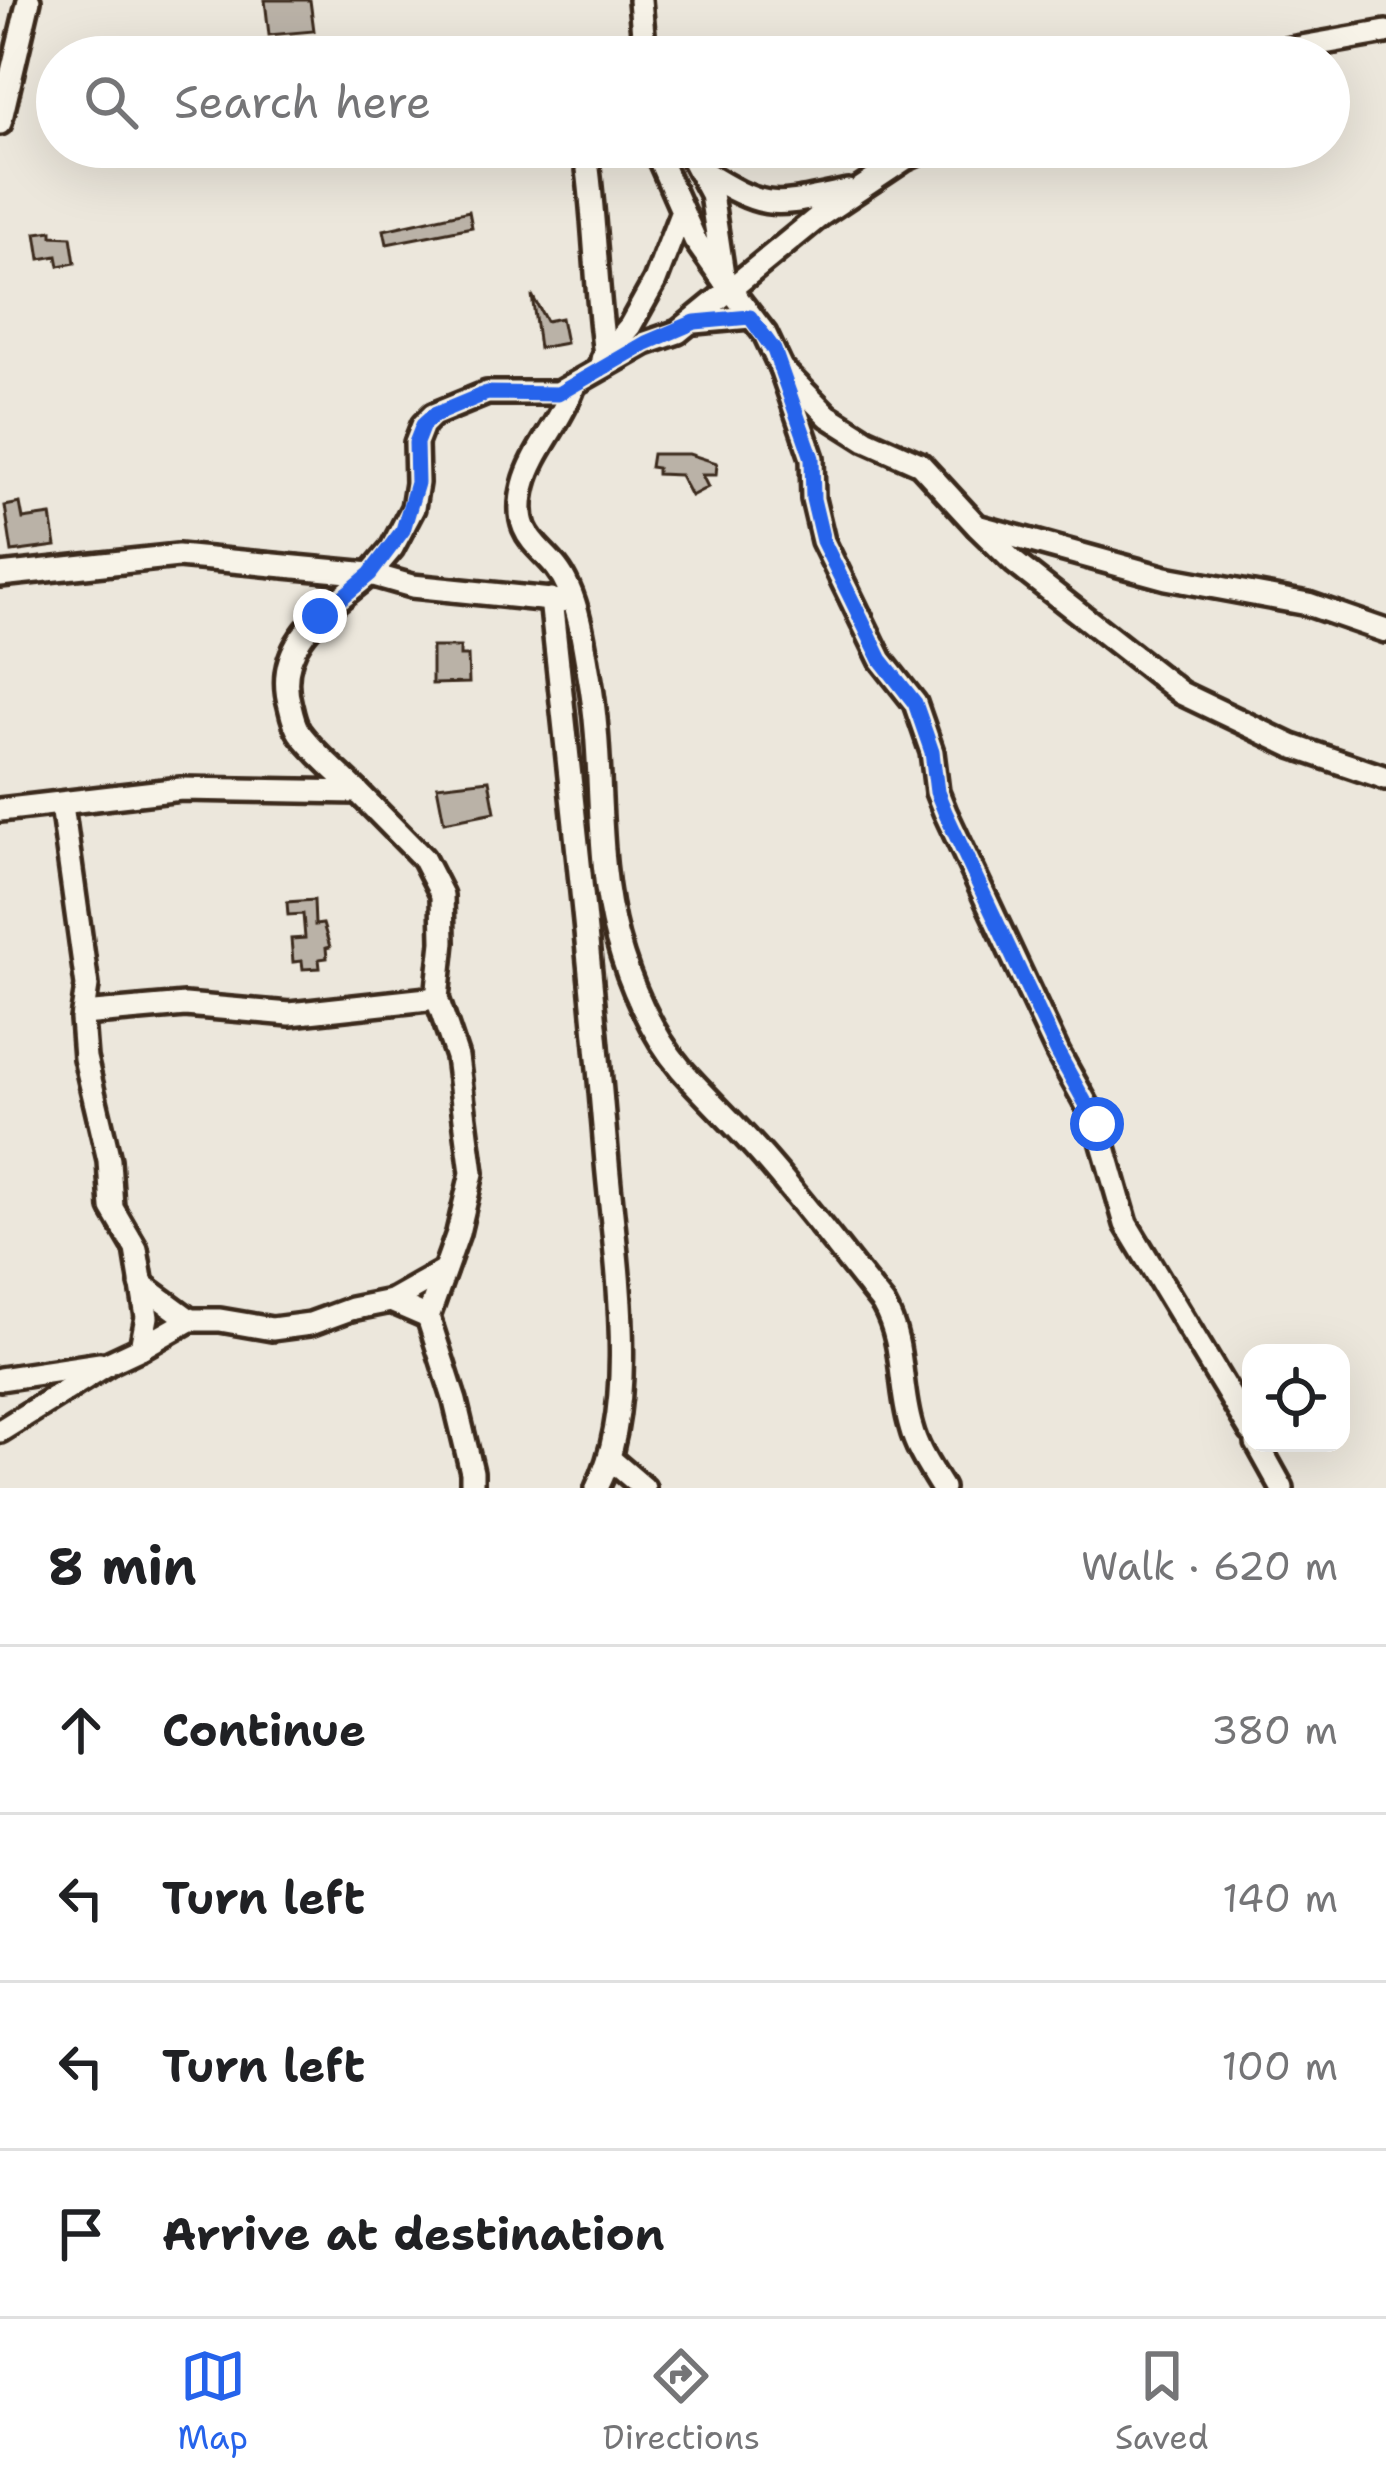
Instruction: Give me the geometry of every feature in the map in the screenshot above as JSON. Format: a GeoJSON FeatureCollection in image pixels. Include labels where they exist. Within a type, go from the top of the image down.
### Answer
{"type":"FeatureCollection","features":[{"type":"Feature","properties":{"kind":"street"},"geometry":{"type":"LineString","coordinates":[[0,124],[29,0]]}},
{"type":"Feature","properties":{"kind":"street"},"geometry":{"type":"LineString","coordinates":[[640,0],[643,36]]}},
{"type":"Feature","properties":{"kind":"street"},"geometry":{"type":"LineString","coordinates":[[1350,38],[1386,32]]}},
{"type":"Feature","properties":{"kind":"street"},"geometry":{"type":"LineString","coordinates":[[589,168],[601,362]]}},
{"type":"Feature","properties":{"kind":"street"},"geometry":{"type":"LineString","coordinates":[[663,168],[694,240],[774,350],[812,458],[813,499],[823,541],[881,660],[915,703],[945,812],[1058,1053],[1097,1124],[1126,1224],[1242,1415]]}},
{"type":"Feature","properties":{"kind":"street"},"geometry":{"type":"LineString","coordinates":[[700,168],[720,235],[727,285]]}},
{"type":"Feature","properties":{"kind":"street"},"geometry":{"type":"LineString","coordinates":[[695,322],[727,285],[891,168]]}},
{"type":"Feature","properties":{"kind":"street"},"geometry":{"type":"LineString","coordinates":[[702,171],[745,198],[770,204],[860,188]]}},
{"type":"Feature","properties":{"kind":"street"},"geometry":{"type":"LineString","coordinates":[[472,1488],[455,1401],[428,1317],[472,1173],[457,1057],[437,998],[442,895],[423,858],[297,730],[285,687],[296,640],[392,548],[412,508],[416,443],[423,425],[434,415],[487,393],[558,394],[573,388],[630,326],[655,281],[682,211]]}},
{"type":"Feature","properties":{"kind":"street"},"geometry":{"type":"LineString","coordinates":[[601,362],[695,322],[750,317]]}},
{"type":"Feature","properties":{"kind":"street"},"geometry":{"type":"LineString","coordinates":[[781,368],[828,416],[866,440],[920,464],[1015,563],[1181,692],[1292,746],[1386,778]]}},
{"type":"Feature","properties":{"kind":"street"},"geometry":{"type":"LineString","coordinates":[[573,388],[563,415],[527,473],[522,492],[527,537],[561,570],[614,1254],[622,1381],[610,1459],[597,1488]]}},
{"type":"Feature","properties":{"kind":"street"},"geometry":{"type":"LineString","coordinates":[[977,526],[1166,578],[1308,604],[1386,631]]}},
{"type":"Feature","properties":{"kind":"street"},"geometry":{"type":"LineString","coordinates":[[0,575],[178,556],[370,574],[412,586],[562,601]]}},
{"type":"Feature","properties":{"kind":"street"},"geometry":{"type":"LineString","coordinates":[[562,601],[596,723],[608,892],[618,942],[648,1017],[680,1067],[732,1119],[883,1304],[899,1338],[911,1429],[919,1452],[942,1488]]}},
{"type":"Feature","properties":{"kind":"street"},"geometry":{"type":"LineString","coordinates":[[0,810],[181,788],[358,792]]}},
{"type":"Feature","properties":{"kind":"street"},"geometry":{"type":"LineString","coordinates":[[62,805],[87,986],[85,1058],[109,1160],[112,1208],[136,1250],[147,1317],[141,1348]]}},
{"type":"Feature","properties":{"kind":"street"},"geometry":{"type":"LineString","coordinates":[[83,1014],[185,1006],[290,1014],[437,998]]}},
{"type":"Feature","properties":{"kind":"street"},"geometry":{"type":"LineString","coordinates":[[0,1431],[190,1320],[272,1329],[310,1324],[391,1301],[444,1271]]}},
{"type":"Feature","properties":{"kind":"street"},"geometry":{"type":"LineString","coordinates":[[141,1284],[190,1320]]}},
{"type":"Feature","properties":{"kind":"street"},"geometry":{"type":"LineString","coordinates":[[391,1301],[428,1317]]}},
{"type":"Feature","properties":{"kind":"street"},"geometry":{"type":"LineString","coordinates":[[0,1379],[111,1362]]}},
{"type":"Feature","properties":{"kind":"street"},"geometry":{"type":"LineString","coordinates":[[1262,1452],[1282,1488]]}},
{"type":"Feature","properties":{"kind":"street"},"geometry":{"type":"LineString","coordinates":[[610,1459],[644,1488]]}},
{"type":"Feature","properties":{"kind":"building"},"geometry":{"type":"Polygon","coordinates":[[[265,0],[310,0],[314,31],[269,35],[265,0]]]}},
{"type":"Feature","properties":{"kind":"building"},"geometry":{"type":"Polygon","coordinates":[[[469,211],[472,227],[387,244],[384,230],[469,211]]]}},
{"type":"Feature","properties":{"kind":"building"},"geometry":{"type":"Polygon","coordinates":[[[52,231],[52,236],[71,237],[75,263],[59,266],[57,256],[40,259],[36,233],[52,231]]]}},
{"type":"Feature","properties":{"kind":"building"},"geometry":{"type":"Polygon","coordinates":[[[532,295],[546,321],[561,318],[566,343],[539,348],[532,295]]]}},
{"type":"Feature","properties":{"kind":"building"},"geometry":{"type":"Polygon","coordinates":[[[652,454],[689,454],[717,463],[716,475],[702,475],[708,487],[691,496],[680,475],[657,474],[657,468],[650,467],[652,454]]]}},
{"type":"Feature","properties":{"kind":"building"},"geometry":{"type":"Polygon","coordinates":[[[20,503],[23,519],[51,515],[56,546],[12,552],[5,506],[20,503]]]}},
{"type":"Feature","properties":{"kind":"building"},"geometry":{"type":"Polygon","coordinates":[[[432,647],[460,647],[460,656],[468,656],[469,683],[432,684],[432,647]]]}},
{"type":"Feature","properties":{"kind":"building"},"geometry":{"type":"Polygon","coordinates":[[[489,780],[495,812],[444,822],[437,786],[489,780]]]}},
{"type":"Feature","properties":{"kind":"building"},"geometry":{"type":"Polygon","coordinates":[[[314,900],[315,925],[323,924],[330,947],[327,958],[319,959],[320,968],[303,969],[302,961],[293,962],[291,939],[305,938],[303,914],[288,915],[287,902],[314,900]]]}},
{"type":"Feature","properties":{"kind":"route"},"geometry":{"type":"LineString","coordinates":[[320,616],[370,574],[403,530],[417,483],[416,443],[423,425],[434,415],[487,393],[558,394],[646,343],[695,322],[750,317],[774,350],[812,458],[816,523],[823,541],[881,660],[915,703],[926,728],[945,812],[1058,1053],[1097,1124]]}}]}
